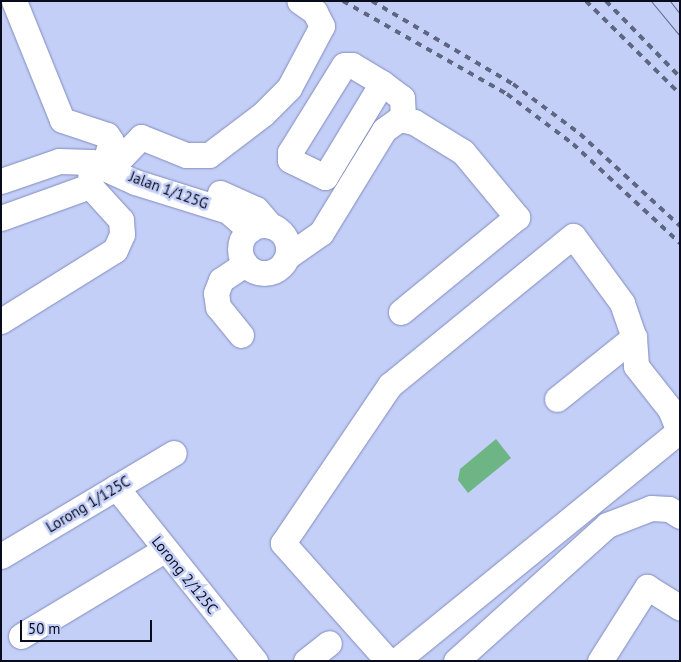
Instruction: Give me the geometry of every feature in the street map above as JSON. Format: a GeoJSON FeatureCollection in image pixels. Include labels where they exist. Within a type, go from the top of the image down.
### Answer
{"type":"FeatureCollection","features":[{"type":"Feature","properties":{"kind":"street"},"geometry":{"type":"LineString","coordinates":[[1,321],[115,250],[122,234],[121,220],[103,171],[111,141],[108,135],[62,120],[14,1]]}},
{"type":"Feature","properties":{"kind":"street"},"geometry":{"type":"LineString","coordinates":[[1,218],[103,171],[141,137],[186,155],[209,156],[225,148],[264,114],[288,88],[322,26],[315,12],[299,1]]}},
{"type":"Feature","properties":{"kind":"street"},"geometry":{"type":"LineString","coordinates":[[382,83],[404,102],[403,119]]}},
{"type":"Feature","properties":{"kind":"street"},"geometry":{"type":"LineString","coordinates":[[288,256],[288,241],[260,228],[240,250],[245,264],[258,272],[272,272],[288,256],[321,233],[380,136],[403,119]]}},
{"type":"Feature","properties":{"kind":"street"},"geometry":{"type":"LineString","coordinates":[[401,312],[517,217],[463,152],[403,119]]}},
{"type":"Feature","properties":{"kind":"street"},"geometry":{"type":"LineString","coordinates":[[1,181],[54,162],[103,171]]}},
{"type":"Feature","properties":{"kind":"street","name":"Jalan 1/125G"},"geometry":{"type":"LineString","coordinates":[[103,171],[135,182],[219,200],[260,228]]}},
{"type":"Feature","properties":{"kind":"street"},"geometry":{"type":"LineString","coordinates":[[388,661],[283,543],[390,385],[573,236],[622,304],[634,337],[636,366],[670,410],[679,431],[396,661]]}},
{"type":"Feature","properties":{"kind":"street"},"geometry":{"type":"LineString","coordinates":[[241,335],[218,307],[216,293],[222,280],[245,264]]}},
{"type":"Feature","properties":{"kind":"street"},"geometry":{"type":"LineString","coordinates":[[557,398],[634,337]]}},
{"type":"Feature","properties":{"kind":"street","name":"Lorong 1/125C"},"geometry":{"type":"LineString","coordinates":[[1,556],[174,452]]}},
{"type":"Feature","properties":{"kind":"street","name":"Lorong 2/125C"},"geometry":{"type":"LineString","coordinates":[[116,487],[164,550],[255,661]]}},
{"type":"Feature","properties":{"kind":"street"},"geometry":{"type":"LineString","coordinates":[[456,661],[608,525],[651,508],[669,509],[680,516]]}},
{"type":"Feature","properties":{"kind":"street"},"geometry":{"type":"LineString","coordinates":[[21,636],[164,550]]}},
{"type":"Feature","properties":{"kind":"street"},"geometry":{"type":"LineString","coordinates":[[600,661],[647,587],[680,608]]}},
{"type":"Feature","properties":{"kind":"street"},"geometry":{"type":"LineString","coordinates":[[306,661],[328,643]]}},
{"type":"Feature","properties":{"kind":"shaded area"},"geometry":{"type":"Polygon","coordinates":[[[496,439],[511,458],[468,493],[458,480],[460,469],[496,439]]]}},
{"type":"Feature","properties":{"kind":"tram line"},"geometry":{"type":"LineString","coordinates":[[651,1],[680,36]]}},
{"type":"Feature","properties":{"kind":"tram line"},"geometry":{"type":"LineString","coordinates":[[670,1],[680,14]]}},
{"type":"Feature","properties":{"kind":"railway"},"geometry":{"type":"LineString","coordinates":[[343,1],[507,94],[573,144],[680,243]]}},
{"type":"Feature","properties":{"kind":"railway"},"geometry":{"type":"LineString","coordinates":[[372,1],[513,84],[580,134],[680,226]]}},
{"type":"Feature","properties":{"kind":"railway"},"geometry":{"type":"LineString","coordinates":[[586,1],[680,94]]}},
{"type":"Feature","properties":{"kind":"railway"},"geometry":{"type":"LineString","coordinates":[[606,1],[680,77]]}}]}
